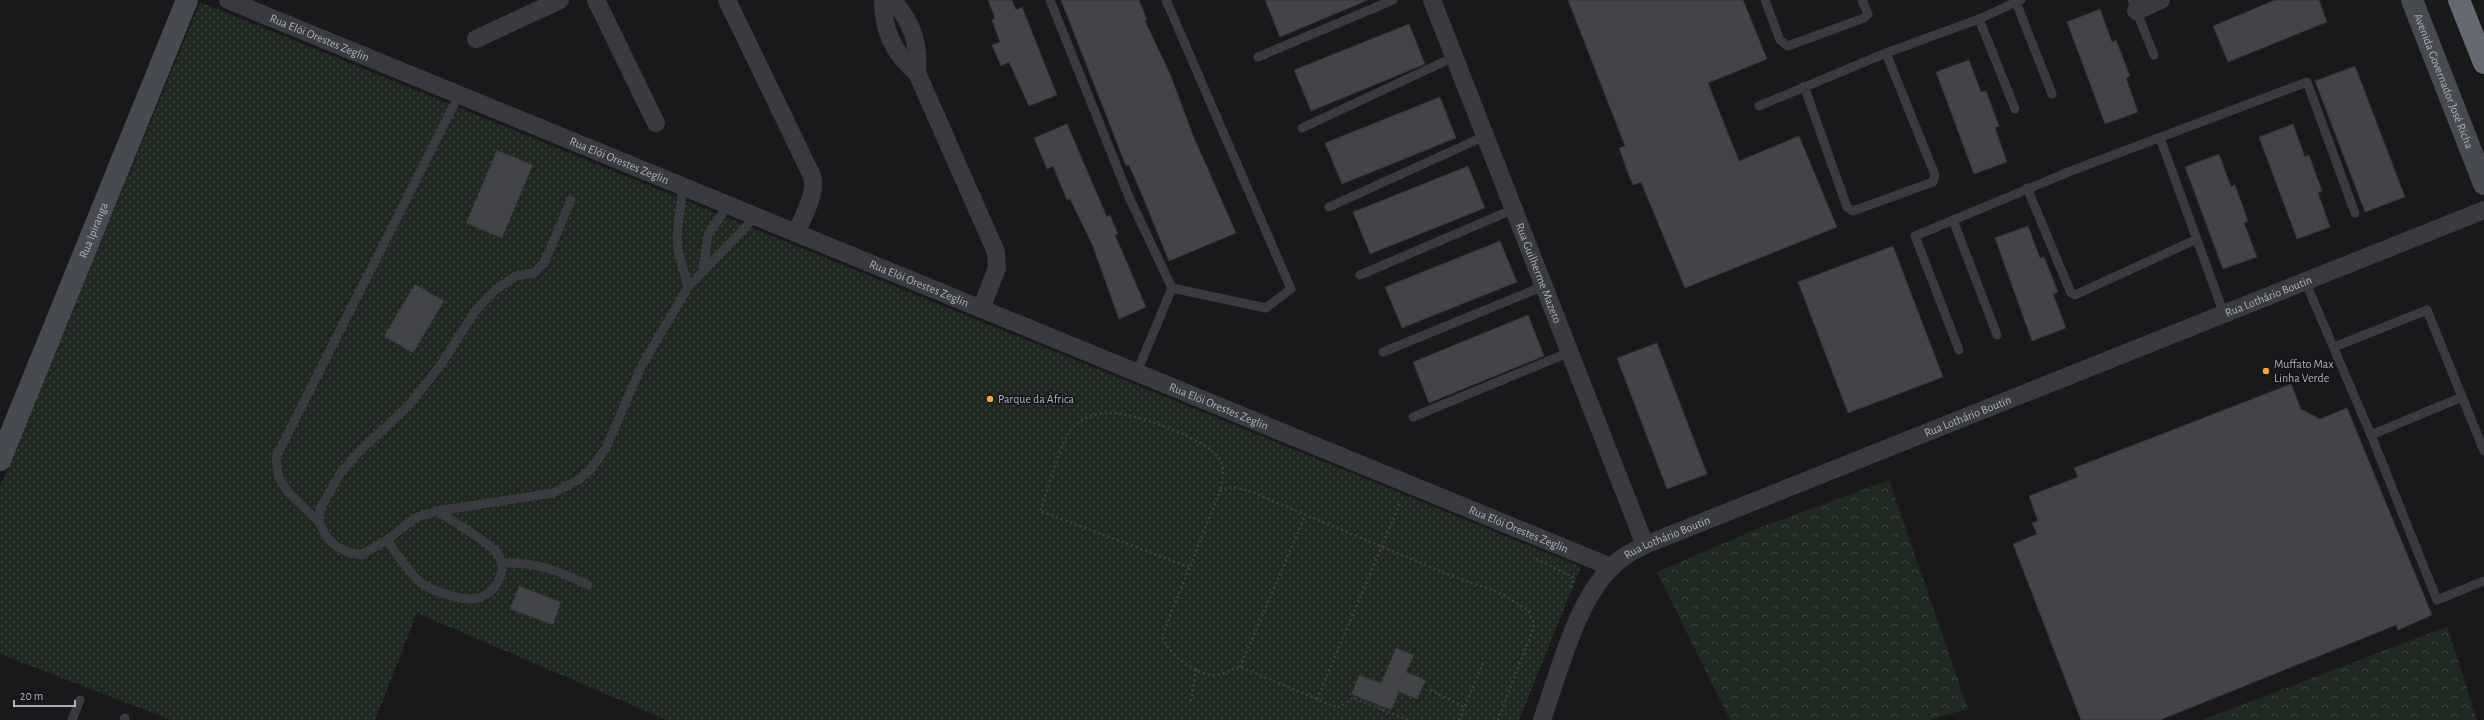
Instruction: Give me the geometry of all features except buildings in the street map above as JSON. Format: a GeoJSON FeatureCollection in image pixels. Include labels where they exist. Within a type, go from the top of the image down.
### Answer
{"type":"FeatureCollection","features":[{"type":"Feature","properties":{"kind":"highway"},"geometry":{"type":"LineString","coordinates":[[2459,0],[2484,63]]}},
{"type":"Feature","properties":{"kind":"main road","name":"Rua Ipiranga"},"geometry":{"type":"LineString","coordinates":[[0,460],[5,432],[187,0]]}},
{"type":"Feature","properties":{"kind":"main road","name":"Avenida Governador José Richa"},"geometry":{"type":"LineString","coordinates":[[2412,0],[2484,184]]}},
{"type":"Feature","properties":{"kind":"street","name":"Rua Elói Orestes Zeglin"},"geometry":{"type":"LineString","coordinates":[[228,0],[1611,567]]}},
{"type":"Feature","properties":{"kind":"street"},"geometry":{"type":"LineString","coordinates":[[476,39],[560,0]]}},
{"type":"Feature","properties":{"kind":"street"},"geometry":{"type":"LineString","coordinates":[[596,0],[656,123]]}},
{"type":"Feature","properties":{"kind":"street"},"geometry":{"type":"LineString","coordinates":[[727,0],[812,176],[814,183],[812,194],[796,233]]}},
{"type":"Feature","properties":{"kind":"street"},"geometry":{"type":"LineString","coordinates":[[882,0],[883,18],[892,45],[908,66],[917,73]]}},
{"type":"Feature","properties":{"kind":"street"},"geometry":{"type":"LineString","coordinates":[[892,0],[910,24],[916,38],[918,53],[917,73],[998,259],[997,268],[981,309]]}},
{"type":"Feature","properties":{"kind":"street","name":"Rua Guilherme Mazeto"},"geometry":{"type":"LineString","coordinates":[[1432,0],[1645,545]]}},
{"type":"Feature","properties":{"kind":"street"},"geometry":{"type":"LineString","coordinates":[[2134,5],[2162,0]]}},
{"type":"Feature","properties":{"kind":"street","name":"Rua Lothário Boutin"},"geometry":{"type":"LineString","coordinates":[[1542,720],[1583,610],[1596,586],[1611,567],[1627,554],[1645,545],[2484,210]]}},
{"type":"Feature","properties":{"kind":"lane"},"geometry":{"type":"LineString","coordinates":[[1050,0],[1129,197],[1172,288],[1137,372]]}},
{"type":"Feature","properties":{"kind":"lane"},"geometry":{"type":"LineString","coordinates":[[1166,0],[1291,289],[1266,308],[1172,288]]}},
{"type":"Feature","properties":{"kind":"lane"},"geometry":{"type":"LineString","coordinates":[[1258,57],[1393,0]]}},
{"type":"Feature","properties":{"kind":"lane"},"geometry":{"type":"LineString","coordinates":[[1765,0],[1780,40],[1788,46],[1864,18],[1868,14],[1862,0]]}},
{"type":"Feature","properties":{"kind":"lane"},"geometry":{"type":"LineString","coordinates":[[1759,106],[1804,86],[1886,53],[1978,19],[2019,1],[2052,94]]}},
{"type":"Feature","properties":{"kind":"lane"},"geometry":{"type":"LineString","coordinates":[[2134,5],[2154,55]]}},
{"type":"Feature","properties":{"kind":"lane"},"geometry":{"type":"LineString","coordinates":[[1978,19],[2015,109]]}},
{"type":"Feature","properties":{"kind":"lane"},"geometry":{"type":"LineString","coordinates":[[1804,86],[1847,207],[1854,211],[1933,182],[1935,175],[1886,53]]}},
{"type":"Feature","properties":{"kind":"lane"},"geometry":{"type":"LineString","coordinates":[[1302,128],[1454,57]]}},
{"type":"Feature","properties":{"kind":"lane"},"geometry":{"type":"LineString","coordinates":[[1959,350],[1916,236],[2027,188],[2307,82],[2356,212]]}},
{"type":"Feature","properties":{"kind":"lane"},"geometry":{"type":"LineString","coordinates":[[459,95],[276,457],[278,476],[288,492],[319,522],[326,536],[347,552],[361,554],[387,540],[415,518],[437,511],[553,493],[567,487],[590,470],[606,448],[641,367],[688,287],[756,216]]}},
{"type":"Feature","properties":{"kind":"lane"},"geometry":{"type":"LineString","coordinates":[[1329,207],[1486,136]]}},
{"type":"Feature","properties":{"kind":"lane"},"geometry":{"type":"LineString","coordinates":[[2160,138],[2224,314]]}},
{"type":"Feature","properties":{"kind":"lane"},"geometry":{"type":"LineString","coordinates":[[683,186],[677,235],[678,250],[688,287]]}},
{"type":"Feature","properties":{"kind":"lane"},"geometry":{"type":"LineString","coordinates":[[2027,188],[2071,294],[2075,296],[2197,239]]}},
{"type":"Feature","properties":{"kind":"lane"},"geometry":{"type":"LineString","coordinates":[[319,522],[320,509],[341,472],[409,405],[440,366],[476,310],[495,290],[516,276],[534,273],[544,263],[571,200]]}},
{"type":"Feature","properties":{"kind":"lane"},"geometry":{"type":"LineString","coordinates":[[703,271],[708,235],[728,205]]}},
{"type":"Feature","properties":{"kind":"lane"},"geometry":{"type":"LineString","coordinates":[[1360,275],[1514,209]]}},
{"type":"Feature","properties":{"kind":"lane"},"geometry":{"type":"LineString","coordinates":[[1953,220],[1997,335]]}},
{"type":"Feature","properties":{"kind":"lane"},"geometry":{"type":"LineString","coordinates":[[2305,282],[2371,435],[2437,600],[2484,580]]}},
{"type":"Feature","properties":{"kind":"lane"},"geometry":{"type":"LineString","coordinates":[[1383,352],[1544,286]]}},
{"type":"Feature","properties":{"kind":"lane"},"geometry":{"type":"LineString","coordinates":[[2334,348],[2427,310],[2484,451]]}},
{"type":"Feature","properties":{"kind":"lane"},"geometry":{"type":"LineString","coordinates":[[1413,417],[1570,352]]}},
{"type":"Feature","properties":{"kind":"lane"},"geometry":{"type":"LineString","coordinates":[[2371,435],[2462,397]]}},
{"type":"Feature","properties":{"kind":"lane"},"geometry":{"type":"LineString","coordinates":[[387,540],[398,557],[424,585],[454,596],[471,599],[492,590],[500,579],[502,563],[496,553],[437,511]]}},
{"type":"Feature","properties":{"kind":"lane"},"geometry":{"type":"LineString","coordinates":[[502,563],[527,563],[566,574],[588,585]]}},
{"type":"Feature","properties":{"kind":"lane"},"geometry":{"type":"LineString","coordinates":[[72,720],[80,700]]}},
{"type":"Feature","properties":{"kind":"path"},"geometry":{"type":"LineString","coordinates":[[1189,567],[1040,511],[1065,441],[1072,427],[1089,416],[1111,413],[1127,414],[1190,436],[1213,451],[1221,461],[1224,472],[1220,491],[1162,636],[1164,644],[1176,657],[1196,669],[1216,676],[1240,667],[1338,708],[1353,698],[1408,720]]}},
{"type":"Feature","properties":{"kind":"path"},"geometry":{"type":"LineString","coordinates":[[1220,491],[1225,488],[1236,487],[1447,574],[1500,593],[1528,610],[1534,623],[1528,645],[1498,720]]}},
{"type":"Feature","properties":{"kind":"path"},"geometry":{"type":"LineString","coordinates":[[1396,498],[1408,503]]}},
{"type":"Feature","properties":{"kind":"path"},"geometry":{"type":"LineString","coordinates":[[1317,699],[1402,500]]}},
{"type":"Feature","properties":{"kind":"path"},"geometry":{"type":"LineString","coordinates":[[1240,667],[1305,516]]}},
{"type":"Feature","properties":{"kind":"path"},"geometry":{"type":"LineString","coordinates":[[1528,555],[1573,577],[1570,594]]}},
{"type":"Feature","properties":{"kind":"path"},"geometry":{"type":"LineString","coordinates":[[1459,720],[1484,661]]}},
{"type":"Feature","properties":{"kind":"path"},"geometry":{"type":"LineString","coordinates":[[1191,701],[1196,669]]}},
{"type":"Feature","properties":{"kind":"path"},"geometry":{"type":"LineString","coordinates":[[1430,690],[1464,707]]}},
{"type":"Feature","properties":{"kind":"green space"},"geometry":{"type":"Polygon","coordinates":[[[200,2],[1581,567],[1519,720],[667,720],[417,613],[375,720],[171,720],[0,654],[0,487],[200,2]]]}},
{"type":"Feature","properties":{"kind":"green space"},"geometry":{"type":"Polygon","coordinates":[[[1889,480],[1968,709],[1929,720],[1730,720],[1657,572],[1759,528],[1889,480]]]}},
{"type":"Feature","properties":{"kind":"green space"},"geometry":{"type":"Polygon","coordinates":[[[2447,626],[2477,720],[2202,720],[2438,630],[2447,626]]]}},
{"type":"Feature","properties":{"kind":"place","name":"Muffato Max Linha Verde"},"geometry":{"type":"Point","coordinates":[2266,371]}},
{"type":"Feature","properties":{"kind":"place","name":"Parque da África"},"geometry":{"type":"Point","coordinates":[990,399]}}]}
